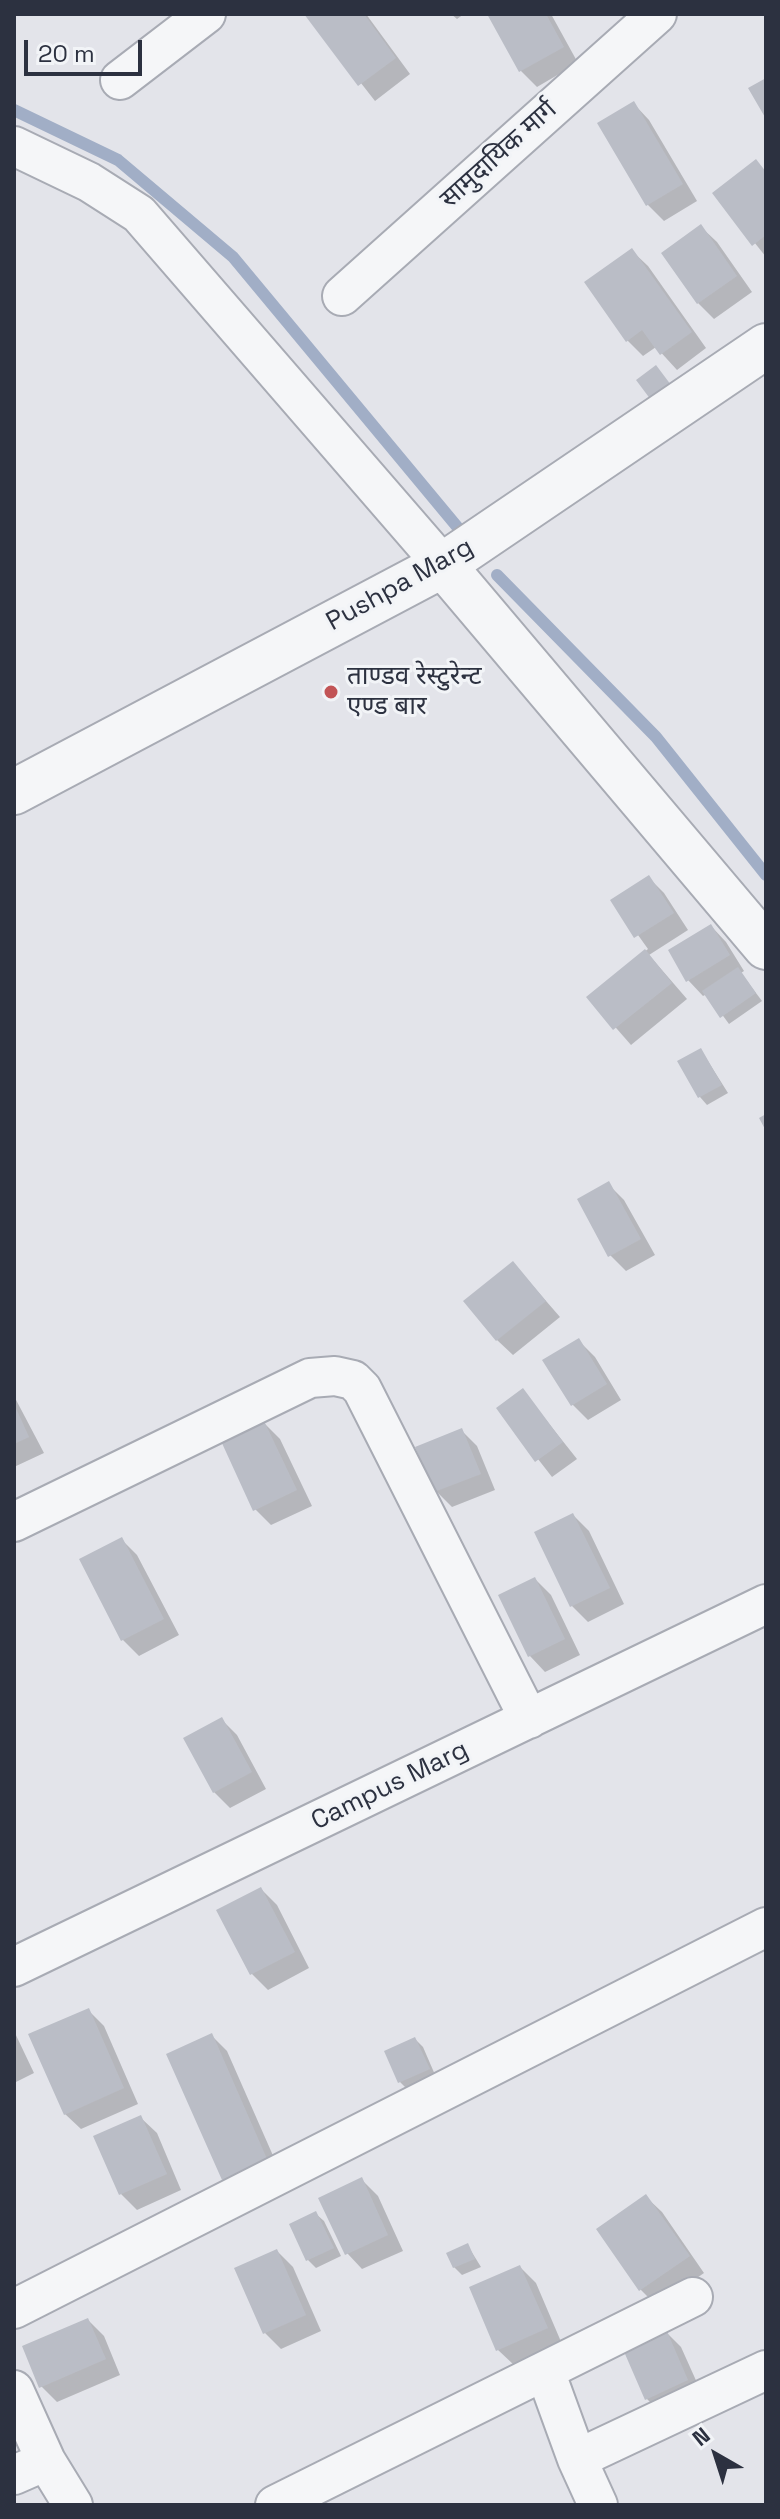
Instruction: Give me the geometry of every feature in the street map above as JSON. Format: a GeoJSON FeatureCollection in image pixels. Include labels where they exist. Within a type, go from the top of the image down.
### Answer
{"type":"FeatureCollection","features":[{"type":"Feature","properties":{"kind":"street"},"geometry":{"type":"LineString","coordinates":[[120,80],[206,14]]}},
{"type":"Feature","properties":{"kind":"street","name":"सामुदायिक मार्ग"},"geometry":{"type":"LineString","coordinates":[[342,296],[657,14]]}},
{"type":"Feature","properties":{"kind":"street"},"geometry":{"type":"LineString","coordinates":[[14,146],[89,182],[139,214],[443,565],[766,947]]}},
{"type":"Feature","properties":{"kind":"street","name":"Pushpa Marg"},"geometry":{"type":"LineString","coordinates":[[14,792],[443,565],[766,346]]}},
{"type":"Feature","properties":{"kind":"street"},"geometry":{"type":"LineString","coordinates":[[14,1522],[310,1378],[335,1376],[353,1380],[362,1389],[529,1719]]}},
{"type":"Feature","properties":{"kind":"street","name":"Campus Marg"},"geometry":{"type":"LineString","coordinates":[[14,1967],[766,1604]]}},
{"type":"Feature","properties":{"kind":"street"},"geometry":{"type":"LineString","coordinates":[[14,2309],[766,1927]]}},
{"type":"Feature","properties":{"kind":"street"},"geometry":{"type":"LineString","coordinates":[[275,2505],[693,2297]]}},
{"type":"Feature","properties":{"kind":"street"},"geometry":{"type":"LineString","coordinates":[[577,2459],[766,2370]]}},
{"type":"Feature","properties":{"kind":"street"},"geometry":{"type":"LineString","coordinates":[[545,2371],[577,2459],[598,2505]]}},
{"type":"Feature","properties":{"kind":"street"},"geometry":{"type":"LineString","coordinates":[[14,2390],[30,2468],[73,2505]]}},
{"type":"Feature","properties":{"kind":"building"},"geometry":{"type":"Polygon","coordinates":[[[304,14],[364,14],[396,58],[358,86],[304,14]]]}},
{"type":"Feature","properties":{"kind":"building"},"geometry":{"type":"Polygon","coordinates":[[[487,14],[546,14],[564,47],[519,72],[487,14]]]}},
{"type":"Feature","properties":{"kind":"building"},"geometry":{"type":"Polygon","coordinates":[[[766,78],[766,119],[748,88],[766,78]]]}},
{"type":"Feature","properties":{"kind":"building"},"geometry":{"type":"Polygon","coordinates":[[[634,101],[683,184],[646,206],[597,123],[634,101]]]}},
{"type":"Feature","properties":{"kind":"building"},"geometry":{"type":"Polygon","coordinates":[[[756,159],[766,172],[766,235],[752,246],[712,193],[756,159]]]}},
{"type":"Feature","properties":{"kind":"building"},"geometry":{"type":"Polygon","coordinates":[[[701,224],[737,276],[697,304],[661,253],[701,224]]]}},
{"type":"Feature","properties":{"kind":"building"},"geometry":{"type":"Polygon","coordinates":[[[632,248],[692,332],[660,355],[642,330],[626,342],[584,282],[632,248]]]}},
{"type":"Feature","properties":{"kind":"building"},"geometry":{"type":"Polygon","coordinates":[[[656,365],[671,385],[651,400],[636,380],[656,365]]]}},
{"type":"Feature","properties":{"kind":"building"},"geometry":{"type":"Polygon","coordinates":[[[649,875],[674,913],[634,938],[610,900],[649,875]]]}},
{"type":"Feature","properties":{"kind":"building"},"geometry":{"type":"Polygon","coordinates":[[[711,924],[730,955],[686,982],[668,950],[711,924]]]}},
{"type":"Feature","properties":{"kind":"building"},"geometry":{"type":"Polygon","coordinates":[[[645,949],[672,983],[613,1030],[586,997],[645,949]]]}},
{"type":"Feature","properties":{"kind":"building"},"geometry":{"type":"Polygon","coordinates":[[[738,967],[756,993],[720,1018],[702,991],[738,967]]]}},
{"type":"Feature","properties":{"kind":"building"},"geometry":{"type":"Polygon","coordinates":[[[701,1048],[722,1085],[698,1098],[677,1061],[701,1048]]]}},
{"type":"Feature","properties":{"kind":"building"},"geometry":{"type":"Polygon","coordinates":[[[766,1114],[766,1131],[759,1118],[766,1114]]]}},
{"type":"Feature","properties":{"kind":"building"},"geometry":{"type":"Polygon","coordinates":[[[609,1181],[641,1239],[608,1257],[577,1199],[609,1181]]]}},
{"type":"Feature","properties":{"kind":"building"},"geometry":{"type":"Polygon","coordinates":[[[513,1261],[546,1301],[496,1341],[463,1301],[513,1261]]]}},
{"type":"Feature","properties":{"kind":"building"},"geometry":{"type":"Polygon","coordinates":[[[579,1338],[607,1384],[571,1406],[542,1360],[579,1338]]]}},
{"type":"Feature","properties":{"kind":"building"},"geometry":{"type":"Polygon","coordinates":[[[523,1388],[563,1442],[535,1462],[496,1408],[523,1388]]]}},
{"type":"Feature","properties":{"kind":"building"},"geometry":{"type":"Polygon","coordinates":[[[14,1404],[29,1437],[14,1444],[14,1404]]]}},
{"type":"Feature","properties":{"kind":"building"},"geometry":{"type":"Polygon","coordinates":[[[264,1421],[297,1490],[253,1511],[221,1441],[264,1421]]]}},
{"type":"Feature","properties":{"kind":"building"},"geometry":{"type":"Polygon","coordinates":[[[462,1428],[481,1474],[434,1492],[415,1447],[462,1428]]]}},
{"type":"Feature","properties":{"kind":"building"},"geometry":{"type":"Polygon","coordinates":[[[573,1513],[610,1588],[570,1607],[534,1532],[573,1513]]]}},
{"type":"Feature","properties":{"kind":"building"},"geometry":{"type":"Polygon","coordinates":[[[122,1537],[164,1619],[121,1641],[79,1559],[122,1537]]]}},
{"type":"Feature","properties":{"kind":"building"},"geometry":{"type":"Polygon","coordinates":[[[535,1577],[565,1639],[528,1657],[498,1595],[535,1577]]]}},
{"type":"Feature","properties":{"kind":"building"},"geometry":{"type":"Polygon","coordinates":[[[222,1717],[252,1772],[213,1793],[183,1738],[222,1717]]]}},
{"type":"Feature","properties":{"kind":"building"},"geometry":{"type":"Polygon","coordinates":[[[261,1887],[295,1952],[250,1975],[216,1910],[261,1887]]]}},
{"type":"Feature","properties":{"kind":"building"},"geometry":{"type":"Polygon","coordinates":[[[89,2008],[124,2088],[64,2115],[28,2034],[89,2008]]]}},
{"type":"Feature","properties":{"kind":"building"},"geometry":{"type":"Polygon","coordinates":[[[212,2033],[267,2159],[222,2180],[166,2054],[212,2033]]]}},
{"type":"Feature","properties":{"kind":"building"},"geometry":{"type":"Polygon","coordinates":[[[415,2037],[430,2069],[398,2083],[384,2051],[415,2037]]]}},
{"type":"Feature","properties":{"kind":"building"},"geometry":{"type":"Polygon","coordinates":[[[141,2115],[167,2174],[119,2195],[93,2136],[141,2115]]]}},
{"type":"Feature","properties":{"kind":"building"},"geometry":{"type":"Polygon","coordinates":[[[362,2177],[388,2235],[345,2255],[318,2198],[362,2177]]]}},
{"type":"Feature","properties":{"kind":"building"},"geometry":{"type":"Polygon","coordinates":[[[646,2194],[690,2256],[639,2291],[596,2229],[646,2194]]]}},
{"type":"Feature","properties":{"kind":"building"},"geometry":{"type":"Polygon","coordinates":[[[316,2211],[334,2248],[306,2261],[289,2224],[316,2211]]]}},
{"type":"Feature","properties":{"kind":"building"},"geometry":{"type":"Polygon","coordinates":[[[468,2243],[475,2259],[453,2268],[446,2253],[468,2243]]]}},
{"type":"Feature","properties":{"kind":"building"},"geometry":{"type":"Polygon","coordinates":[[[277,2249],[306,2315],[263,2334],[234,2268],[277,2249]]]}},
{"type":"Feature","properties":{"kind":"building"},"geometry":{"type":"Polygon","coordinates":[[[520,2265],[548,2328],[496,2351],[469,2287],[520,2265]]]}},
{"type":"Feature","properties":{"kind":"building"},"geometry":{"type":"Polygon","coordinates":[[[88,2318],[106,2359],[39,2388],[22,2346],[88,2318]]]}},
{"type":"Feature","properties":{"kind":"building"},"geometry":{"type":"Polygon","coordinates":[[[666,2329],[688,2380],[645,2400],[622,2347],[666,2329]]]}},
{"type":"Feature","properties":{"kind":"waterway"},"geometry":{"type":"LineString","coordinates":[[14,110],[118,160],[233,257],[459,529]]}},
{"type":"Feature","properties":{"kind":"waterway"},"geometry":{"type":"LineString","coordinates":[[497,575],[656,737],[766,875]]}},
{"type":"Feature","properties":{"kind":"place","name":"ताण्डव रेस्टुरेन्ट एण्ड बार"},"geometry":{"type":"Point","coordinates":[331,692]}}]}
